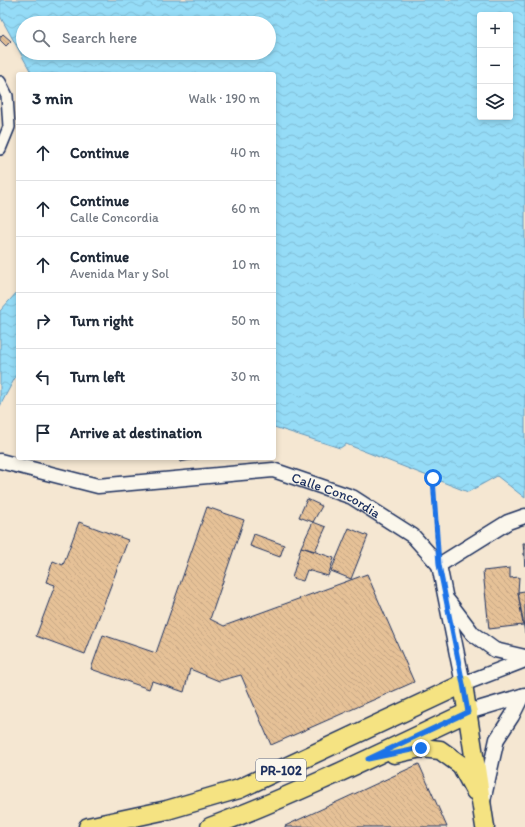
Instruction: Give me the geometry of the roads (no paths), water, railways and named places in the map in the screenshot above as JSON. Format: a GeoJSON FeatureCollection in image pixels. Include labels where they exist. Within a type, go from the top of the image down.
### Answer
{"type":"FeatureCollection","features":[{"type":"Feature","properties":{"kind":"main road"},"geometry":{"type":"LineString","coordinates":[[463,684],[485,827]]}},
{"type":"Feature","properties":{"kind":"main road","name":"PR-102"},"geometry":{"type":"LineString","coordinates":[[88,827],[167,810],[239,789],[463,684]]}},
{"type":"Feature","properties":{"kind":"main road","name":"PR-102"},"geometry":{"type":"LineString","coordinates":[[210,827],[249,812],[308,786],[468,712]]}},
{"type":"Feature","properties":{"kind":"main road"},"geometry":{"type":"LineString","coordinates":[[368,759],[421,748],[440,750],[461,765],[482,805]]}},
{"type":"Feature","properties":{"kind":"main road"},"geometry":{"type":"LineString","coordinates":[[239,789],[249,812]]}},
{"type":"Feature","properties":{"kind":"street"},"geometry":{"type":"LineString","coordinates":[[0,82],[7,96],[9,127],[0,149]]}},
{"type":"Feature","properties":{"kind":"street","name":"Calle Concordia"},"geometry":{"type":"LineString","coordinates":[[0,461],[98,486],[273,470],[352,497],[413,536],[439,565]]}},
{"type":"Feature","properties":{"kind":"street"},"geometry":{"type":"LineString","coordinates":[[525,516],[508,522],[439,565],[463,684],[525,658]]}},
{"type":"Feature","properties":{"kind":"street"},"geometry":{"type":"LineString","coordinates":[[445,596],[473,634],[495,650],[525,658]]}},
{"type":"Feature","properties":{"kind":"street"},"geometry":{"type":"LineString","coordinates":[[468,712],[524,695]]}},
{"type":"Feature","properties":{"kind":"street"},"geometry":{"type":"LineString","coordinates":[[482,805],[497,739],[524,695]]}},
{"type":"Feature","properties":{"kind":"water"},"geometry":{"type":"Polygon","coordinates":[[[0,0],[525,0],[525,498],[497,476],[468,492],[346,444],[340,448],[276,428],[276,72],[31,72],[24,60],[276,60],[276,16],[16,16],[16,45],[0,16],[0,0]]]}},
{"type":"Feature","properties":{"kind":"water"},"geometry":{"type":"Polygon","coordinates":[[[16,293],[16,376],[0,406],[0,311],[16,293]]]}}]}
